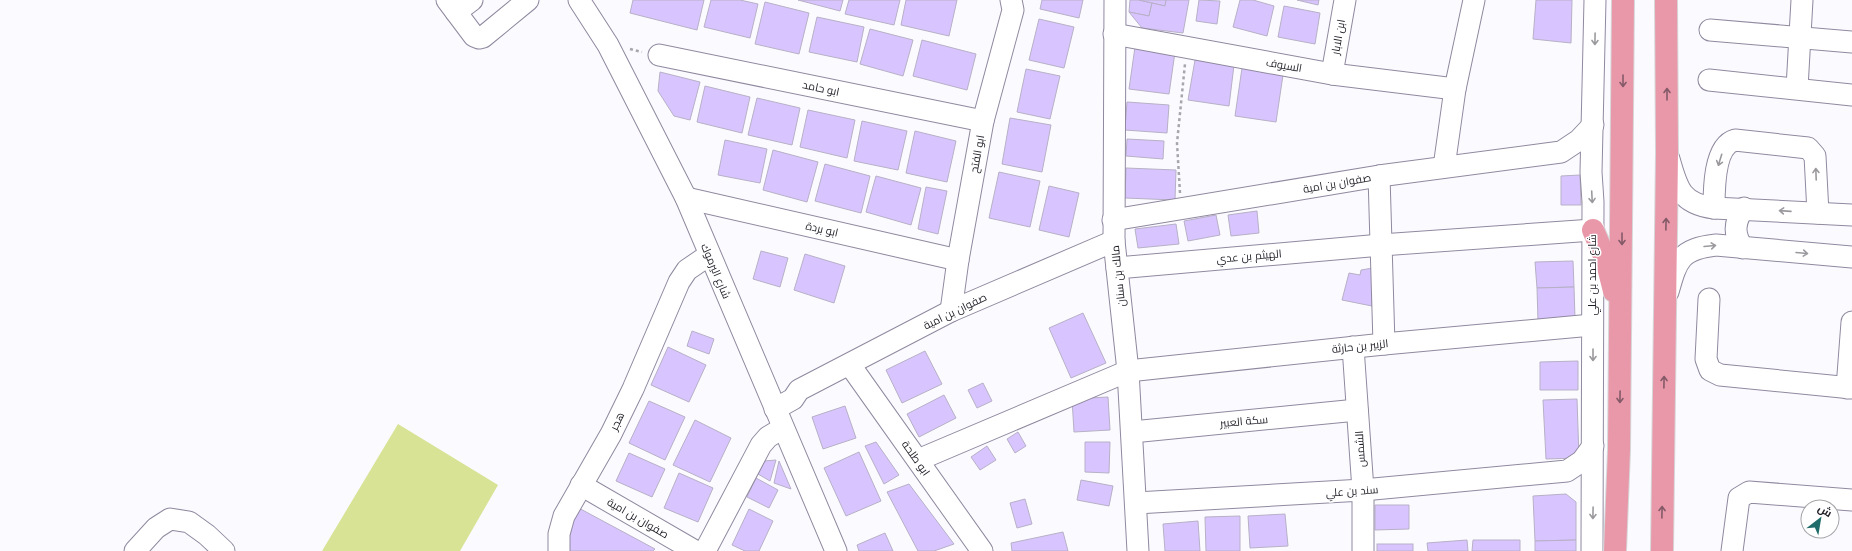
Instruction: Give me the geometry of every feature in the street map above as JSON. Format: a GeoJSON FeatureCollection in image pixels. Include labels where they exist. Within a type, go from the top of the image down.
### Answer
{"type":"FeatureCollection","features":[{"type":"Feature","properties":{"kind":"main road"},"geometry":{"type":"LineString","coordinates":[[1617,544],[1621,317],[1623,0]]}},
{"type":"Feature","properties":{"kind":"main road"},"geometry":{"type":"LineString","coordinates":[[1662,551],[1667,153],[1666,0]]}},
{"type":"Feature","properties":{"kind":"main road"},"geometry":{"type":"LineString","coordinates":[[1592,230],[1607,263],[1621,317]]}},
{"type":"Feature","properties":{"kind":"street"},"geometry":{"type":"LineString","coordinates":[[459,4],[474,36],[479,38],[528,0]]}},
{"type":"Feature","properties":{"kind":"street","name":"شارع اليرموك"},"geometry":{"type":"LineString","coordinates":[[579,0],[608,45],[686,198],[836,551]]}},
{"type":"Feature","properties":{"kind":"street","name":"ابو الفتح"},"geometry":{"type":"LineString","coordinates":[[951,311],[958,260],[983,121],[1013,10],[1011,0]]}},
{"type":"Feature","properties":{"kind":"street","name":"مالك بن سنان"},"geometry":{"type":"LineString","coordinates":[[1115,0],[1113,220],[1128,371],[1138,551]]}},
{"type":"Feature","properties":{"kind":"street","name":"ابن الابار"},"geometry":{"type":"LineString","coordinates":[[1332,74],[1345,0]]}},
{"type":"Feature","properties":{"kind":"street"},"geometry":{"type":"LineString","coordinates":[[1444,168],[1456,89],[1474,0]]}},
{"type":"Feature","properties":{"kind":"street","name":"شارع احمد بن علي"},"geometry":{"type":"LineString","coordinates":[[1592,551],[1593,446],[1591,172],[1595,0]]}},
{"type":"Feature","properties":{"kind":"street"},"geometry":{"type":"LineString","coordinates":[[1796,88],[1802,0]]}},
{"type":"Feature","properties":{"kind":"street"},"geometry":{"type":"LineString","coordinates":[[1710,30],[1852,42]]}},
{"type":"Feature","properties":{"kind":"street","name":"السيوف"},"geometry":{"type":"LineString","coordinates":[[1114,34],[1332,74],[1456,89]]}},
{"type":"Feature","properties":{"kind":"street","name":"ابو حامد"},"geometry":{"type":"LineString","coordinates":[[659,55],[983,121]]}},
{"type":"Feature","properties":{"kind":"street"},"geometry":{"type":"LineString","coordinates":[[1709,80],[1852,95]]}},
{"type":"Feature","properties":{"kind":"street","name":"صفوان بن امية"},"geometry":{"type":"LineString","coordinates":[[1113,220],[1379,176],[1561,152],[1579,140],[1593,124]]}},
{"type":"Feature","properties":{"kind":"street"},"geometry":{"type":"LineString","coordinates":[[1714,208],[1714,180],[1720,157],[1726,145],[1730,141],[1735,140],[1808,148],[1812,151],[1815,156],[1818,213]]}},
{"type":"Feature","properties":{"kind":"street"},"geometry":{"type":"LineString","coordinates":[[1561,152],[1578,159],[1591,172]]}},
{"type":"Feature","properties":{"kind":"street"},"geometry":{"type":"LineString","coordinates":[[1667,153],[1676,184],[1688,200],[1697,205],[1714,208],[1744,208],[1852,215]]}},
{"type":"Feature","properties":{"kind":"street"},"geometry":{"type":"LineString","coordinates":[[1379,176],[1384,344]]}},
{"type":"Feature","properties":{"kind":"street","name":"ابو بردة"},"geometry":{"type":"LineString","coordinates":[[686,198],[958,260]]}},
{"type":"Feature","properties":{"kind":"street"},"geometry":{"type":"LineString","coordinates":[[1743,248],[1738,240],[1736,224],[1738,216],[1744,208]]}},
{"type":"Feature","properties":{"kind":"street","name":"الهيثم بن عدي"},"geometry":{"type":"LineString","coordinates":[[1117,268],[1381,245],[1592,230]]}},
{"type":"Feature","properties":{"kind":"street","name":"صفوان بن امية"},"geometry":{"type":"LineString","coordinates":[[772,402],[793,399],[799,390],[850,365],[951,311],[1114,241]]}},
{"type":"Feature","properties":{"kind":"street"},"geometry":{"type":"LineString","coordinates":[[1665,304],[1674,271],[1680,260],[1693,249],[1716,245],[1852,257]]}},
{"type":"Feature","properties":{"kind":"street","name":"هجر"},"geometry":{"type":"LineString","coordinates":[[559,551],[559,534],[564,516],[611,434],[676,290],[713,264]]}},
{"type":"Feature","properties":{"kind":"street"},"geometry":{"type":"LineString","coordinates":[[1709,299],[1706,360],[1710,370],[1720,375],[1850,388],[1852,322]]}},
{"type":"Feature","properties":{"kind":"street","name":"الزبير بن حارثة"},"geometry":{"type":"LineString","coordinates":[[918,460],[1128,371],[1353,347],[1592,325]]}},
{"type":"Feature","properties":{"kind":"street","name":"الشمس"},"geometry":{"type":"LineString","coordinates":[[1353,347],[1363,490],[1364,551]]}},
{"type":"Feature","properties":{"kind":"street","name":"ابو طلحة"},"geometry":{"type":"LineString","coordinates":[[850,365],[982,551]]}},
{"type":"Feature","properties":{"kind":"street","name":"سكة العبير"},"geometry":{"type":"LineString","coordinates":[[1132,432],[1357,410]]}},
{"type":"Feature","properties":{"kind":"street"},"geometry":{"type":"LineString","coordinates":[[705,551],[757,451],[786,436]]}},
{"type":"Feature","properties":{"kind":"street"},"geometry":{"type":"LineString","coordinates":[[1567,471],[1582,461],[1593,446]]}},
{"type":"Feature","properties":{"kind":"street"},"geometry":{"type":"LineString","coordinates":[[1567,471],[1580,476],[1590,485],[1593,491]]}},
{"type":"Feature","properties":{"kind":"street","name":"سند بن علي"},"geometry":{"type":"LineString","coordinates":[[1136,502],[1363,490],[1567,471]]}},
{"type":"Feature","properties":{"kind":"street","name":"صفوان بن امية"},"geometry":{"type":"LineString","coordinates":[[581,485],[695,551]]}},
{"type":"Feature","properties":{"kind":"street"},"geometry":{"type":"LineString","coordinates":[[1732,551],[1739,498],[1750,492],[1852,500]]}},
{"type":"Feature","properties":{"kind":"street"},"geometry":{"type":"LineString","coordinates":[[135,551],[156,528],[170,519],[189,522],[207,535],[224,551]]}},
{"type":"Feature","properties":{"kind":"path"},"geometry":{"type":"LineString","coordinates":[[608,45],[659,55]]}},
{"type":"Feature","properties":{"kind":"path"},"geometry":{"type":"LineString","coordinates":[[1181,209],[1177,143],[1187,48]]}},
{"type":"Feature","properties":{"kind":"green space"},"geometry":{"type":"Polygon","coordinates":[[[398,424],[498,485],[460,551],[322,551],[398,424]]]}},
{"type":"Feature","properties":{"kind":"building"},"geometry":{"type":"Polygon","coordinates":[[[633,0],[704,0],[697,30],[630,13],[633,0]]]}},
{"type":"Feature","properties":{"kind":"building"},"geometry":{"type":"Polygon","coordinates":[[[711,0],[740,0],[758,4],[750,38],[704,27],[711,0]]]}},
{"type":"Feature","properties":{"kind":"building"},"geometry":{"type":"Polygon","coordinates":[[[798,0],[843,0],[840,11],[798,0]]]}},
{"type":"Feature","properties":{"kind":"building"},"geometry":{"type":"Polygon","coordinates":[[[849,0],[900,0],[894,25],[845,14],[849,0]]]}},
{"type":"Feature","properties":{"kind":"building"},"geometry":{"type":"Polygon","coordinates":[[[906,0],[957,0],[949,36],[901,25],[906,0]]]}},
{"type":"Feature","properties":{"kind":"building"},"geometry":{"type":"Polygon","coordinates":[[[1042,0],[1083,0],[1079,18],[1040,9],[1042,0]]]}},
{"type":"Feature","properties":{"kind":"building"},"geometry":{"type":"Polygon","coordinates":[[[1130,0],[1139,0],[1152,3],[1149,16],[1129,12],[1130,0]]]}},
{"type":"Feature","properties":{"kind":"building"},"geometry":{"type":"Polygon","coordinates":[[[1139,0],[1166,0],[1165,6],[1139,0]]]}},
{"type":"Feature","properties":{"kind":"building"},"geometry":{"type":"Polygon","coordinates":[[[1166,0],[1189,0],[1183,33],[1142,28],[1129,12],[1149,16],[1152,3],[1165,6],[1166,0]]]}},
{"type":"Feature","properties":{"kind":"building"},"geometry":{"type":"Polygon","coordinates":[[[1199,0],[1220,1],[1217,24],[1196,21],[1199,0]]]}},
{"type":"Feature","properties":{"kind":"building"},"geometry":{"type":"Polygon","coordinates":[[[1240,0],[1253,0],[1274,6],[1267,36],[1233,27],[1240,0]]]}},
{"type":"Feature","properties":{"kind":"building"},"geometry":{"type":"Polygon","coordinates":[[[1297,0],[1319,0],[1318,5],[1297,0]]]}},
{"type":"Feature","properties":{"kind":"building"},"geometry":{"type":"Polygon","coordinates":[[[1536,0],[1572,0],[1571,43],[1533,39],[1536,0]]]}},
{"type":"Feature","properties":{"kind":"building"},"geometry":{"type":"Polygon","coordinates":[[[765,2],[809,13],[799,54],[755,44],[765,2]]]}},
{"type":"Feature","properties":{"kind":"building"},"geometry":{"type":"Polygon","coordinates":[[[1284,6],[1320,13],[1315,44],[1278,37],[1284,6]]]}},
{"type":"Feature","properties":{"kind":"building"},"geometry":{"type":"Polygon","coordinates":[[[817,17],[864,27],[857,62],[809,52],[817,17]]]}},
{"type":"Feature","properties":{"kind":"building"},"geometry":{"type":"Polygon","coordinates":[[[1039,19],[1074,27],[1064,68],[1029,60],[1039,19]]]}},
{"type":"Feature","properties":{"kind":"building"},"geometry":{"type":"Polygon","coordinates":[[[870,29],[913,40],[903,76],[860,64],[870,29]]]}},
{"type":"Feature","properties":{"kind":"building"},"geometry":{"type":"Polygon","coordinates":[[[922,40],[976,54],[967,90],[913,76],[922,40]]]}},
{"type":"Feature","properties":{"kind":"building"},"geometry":{"type":"Polygon","coordinates":[[[1135,47],[1175,52],[1169,94],[1129,89],[1135,47]]]}},
{"type":"Feature","properties":{"kind":"building"},"geometry":{"type":"Polygon","coordinates":[[[1195,60],[1234,65],[1229,106],[1188,100],[1195,60]]]}},
{"type":"Feature","properties":{"kind":"building"},"geometry":{"type":"Polygon","coordinates":[[[1242,68],[1283,75],[1276,122],[1235,116],[1242,68]]]}},
{"type":"Feature","properties":{"kind":"building"},"geometry":{"type":"Polygon","coordinates":[[[1026,69],[1060,76],[1050,119],[1017,112],[1026,69]]]}},
{"type":"Feature","properties":{"kind":"building"},"geometry":{"type":"Polygon","coordinates":[[[660,72],[700,82],[690,120],[674,116],[658,91],[660,72]]]}},
{"type":"Feature","properties":{"kind":"building"},"geometry":{"type":"Polygon","coordinates":[[[705,86],[750,97],[742,133],[697,122],[705,86]]]}},
{"type":"Feature","properties":{"kind":"building"},"geometry":{"type":"Polygon","coordinates":[[[757,98],[800,108],[792,145],[748,135],[757,98]]]}},
{"type":"Feature","properties":{"kind":"building"},"geometry":{"type":"Polygon","coordinates":[[[1127,102],[1169,105],[1167,133],[1125,130],[1127,102]]]}},
{"type":"Feature","properties":{"kind":"building"},"geometry":{"type":"Polygon","coordinates":[[[808,110],[855,120],[847,158],[800,147],[808,110]]]}},
{"type":"Feature","properties":{"kind":"building"},"geometry":{"type":"Polygon","coordinates":[[[1010,118],[1051,125],[1042,172],[1002,164],[1010,118]]]}},
{"type":"Feature","properties":{"kind":"building"},"geometry":{"type":"Polygon","coordinates":[[[862,121],[907,131],[898,170],[854,161],[862,121]]]}},
{"type":"Feature","properties":{"kind":"building"},"geometry":{"type":"Polygon","coordinates":[[[915,131],[956,141],[947,182],[906,173],[915,131]]]}},
{"type":"Feature","properties":{"kind":"building"},"geometry":{"type":"Polygon","coordinates":[[[1127,139],[1164,141],[1163,159],[1126,156],[1127,139]]]}},
{"type":"Feature","properties":{"kind":"building"},"geometry":{"type":"Polygon","coordinates":[[[725,140],[767,149],[760,183],[718,175],[725,140]]]}},
{"type":"Feature","properties":{"kind":"building"},"geometry":{"type":"Polygon","coordinates":[[[773,150],[818,162],[807,202],[763,190],[773,150]]]}},
{"type":"Feature","properties":{"kind":"building"},"geometry":{"type":"Polygon","coordinates":[[[825,164],[870,176],[861,213],[815,201],[825,164]]]}},
{"type":"Feature","properties":{"kind":"building"},"geometry":{"type":"Polygon","coordinates":[[[1126,168],[1176,170],[1175,200],[1125,198],[1126,168]]]}},
{"type":"Feature","properties":{"kind":"building"},"geometry":{"type":"Polygon","coordinates":[[[999,172],[1040,181],[1030,227],[989,218],[999,172]]]}},
{"type":"Feature","properties":{"kind":"building"},"geometry":{"type":"Polygon","coordinates":[[[1580,175],[1581,205],[1561,205],[1561,176],[1580,175]]]}},
{"type":"Feature","properties":{"kind":"building"},"geometry":{"type":"Polygon","coordinates":[[[876,176],[921,188],[911,225],[866,212],[876,176]]]}},
{"type":"Feature","properties":{"kind":"building"},"geometry":{"type":"Polygon","coordinates":[[[1049,186],[1079,193],[1069,237],[1039,230],[1049,186]]]}},
{"type":"Feature","properties":{"kind":"building"},"geometry":{"type":"Polygon","coordinates":[[[926,187],[947,191],[938,234],[918,229],[926,187]]]}},
{"type":"Feature","properties":{"kind":"building"},"geometry":{"type":"Polygon","coordinates":[[[1257,211],[1259,233],[1231,236],[1228,215],[1257,211]]]}},
{"type":"Feature","properties":{"kind":"building"},"geometry":{"type":"Polygon","coordinates":[[[1216,215],[1220,235],[1188,241],[1184,221],[1216,215]]]}},
{"type":"Feature","properties":{"kind":"building"},"geometry":{"type":"Polygon","coordinates":[[[1176,224],[1179,244],[1138,248],[1135,229],[1176,224]]]}},
{"type":"Feature","properties":{"kind":"building"},"geometry":{"type":"Polygon","coordinates":[[[761,251],[788,258],[780,287],[753,279],[761,251]]]}},
{"type":"Feature","properties":{"kind":"building"},"geometry":{"type":"Polygon","coordinates":[[[805,254],[845,266],[834,303],[794,290],[805,254]]]}},
{"type":"Feature","properties":{"kind":"building"},"geometry":{"type":"Polygon","coordinates":[[[1573,261],[1574,287],[1537,288],[1535,262],[1573,261]]]}},
{"type":"Feature","properties":{"kind":"building"},"geometry":{"type":"Polygon","coordinates":[[[1373,268],[1372,306],[1342,300],[1349,273],[1360,275],[1361,270],[1373,268]]]}},
{"type":"Feature","properties":{"kind":"building"},"geometry":{"type":"Polygon","coordinates":[[[1574,287],[1575,319],[1538,321],[1537,288],[1574,287]]]}},
{"type":"Feature","properties":{"kind":"building"},"geometry":{"type":"Polygon","coordinates":[[[1083,313],[1106,363],[1071,378],[1049,328],[1083,313]]]}},
{"type":"Feature","properties":{"kind":"building"},"geometry":{"type":"Polygon","coordinates":[[[692,331],[714,339],[709,354],[687,346],[692,331]]]}},
{"type":"Feature","properties":{"kind":"building"},"geometry":{"type":"Polygon","coordinates":[[[668,347],[706,365],[689,402],[651,385],[668,347]]]}},
{"type":"Feature","properties":{"kind":"building"},"geometry":{"type":"Polygon","coordinates":[[[925,351],[942,384],[902,403],[886,370],[925,351]]]}},
{"type":"Feature","properties":{"kind":"building"},"geometry":{"type":"Polygon","coordinates":[[[1578,361],[1578,390],[1540,390],[1540,362],[1578,361]]]}},
{"type":"Feature","properties":{"kind":"building"},"geometry":{"type":"Polygon","coordinates":[[[983,383],[992,401],[977,408],[968,390],[983,383]]]}},
{"type":"Feature","properties":{"kind":"building"},"geometry":{"type":"Polygon","coordinates":[[[944,395],[956,418],[919,437],[907,414],[944,395]]]}},
{"type":"Feature","properties":{"kind":"building"},"geometry":{"type":"Polygon","coordinates":[[[1108,397],[1110,430],[1074,432],[1072,399],[1108,397]]]}},
{"type":"Feature","properties":{"kind":"building"},"geometry":{"type":"Polygon","coordinates":[[[1577,399],[1579,458],[1546,459],[1543,400],[1577,399]]]}},
{"type":"Feature","properties":{"kind":"building"},"geometry":{"type":"Polygon","coordinates":[[[649,401],[685,417],[665,460],[629,443],[649,401]]]}},
{"type":"Feature","properties":{"kind":"building"},"geometry":{"type":"Polygon","coordinates":[[[845,406],[856,438],[823,449],[812,417],[845,406]]]}},
{"type":"Feature","properties":{"kind":"building"},"geometry":{"type":"Polygon","coordinates":[[[695,420],[731,438],[710,482],[673,465],[695,420]]]}},
{"type":"Feature","properties":{"kind":"building"},"geometry":{"type":"Polygon","coordinates":[[[1018,432],[1026,446],[1015,453],[1007,439],[1018,432]]]}},
{"type":"Feature","properties":{"kind":"building"},"geometry":{"type":"Polygon","coordinates":[[[876,442],[899,475],[884,484],[865,446],[876,442]]]}},
{"type":"Feature","properties":{"kind":"building"},"geometry":{"type":"Polygon","coordinates":[[[1085,442],[1110,442],[1109,473],[1085,472],[1085,442]]]}},
{"type":"Feature","properties":{"kind":"building"},"geometry":{"type":"Polygon","coordinates":[[[987,446],[996,460],[980,470],[971,457],[987,446]]]}},
{"type":"Feature","properties":{"kind":"building"},"geometry":{"type":"Polygon","coordinates":[[[859,452],[881,501],[846,516],[824,468],[859,452]]]}},
{"type":"Feature","properties":{"kind":"building"},"geometry":{"type":"Polygon","coordinates":[[[629,453],[665,469],[652,497],[616,481],[629,453]]]}},
{"type":"Feature","properties":{"kind":"building"},"geometry":{"type":"Polygon","coordinates":[[[776,460],[770,481],[758,474],[764,461],[776,460]]]}},
{"type":"Feature","properties":{"kind":"building"},"geometry":{"type":"Polygon","coordinates":[[[779,461],[791,489],[774,483],[779,461]]]}},
{"type":"Feature","properties":{"kind":"building"},"geometry":{"type":"Polygon","coordinates":[[[679,473],[713,488],[698,522],[664,508],[679,473]]]}},
{"type":"Feature","properties":{"kind":"building"},"geometry":{"type":"Polygon","coordinates":[[[756,478],[778,490],[769,508],[747,497],[756,478]]]}},
{"type":"Feature","properties":{"kind":"building"},"geometry":{"type":"Polygon","coordinates":[[[1081,480],[1113,486],[1109,506],[1077,500],[1081,480]]]}},
{"type":"Feature","properties":{"kind":"building"},"geometry":{"type":"Polygon","coordinates":[[[909,484],[954,544],[934,551],[918,551],[887,492],[909,484]]]}},
{"type":"Feature","properties":{"kind":"building"},"geometry":{"type":"Polygon","coordinates":[[[1566,494],[1576,502],[1576,540],[1535,541],[1533,496],[1566,494]]]}},
{"type":"Feature","properties":{"kind":"building"},"geometry":{"type":"Polygon","coordinates":[[[1025,499],[1032,524],[1017,528],[1010,503],[1025,499]]]}},
{"type":"Feature","properties":{"kind":"building"},"geometry":{"type":"Polygon","coordinates":[[[1375,505],[1409,505],[1409,529],[1375,530],[1375,505]]]}},
{"type":"Feature","properties":{"kind":"building"},"geometry":{"type":"Polygon","coordinates":[[[575,506],[655,549],[653,551],[567,551],[564,549],[575,506]]]}},
{"type":"Feature","properties":{"kind":"building"},"geometry":{"type":"Polygon","coordinates":[[[749,509],[773,521],[759,551],[745,551],[732,545],[749,509]]]}},
{"type":"Feature","properties":{"kind":"building"},"geometry":{"type":"Polygon","coordinates":[[[1285,514],[1288,546],[1250,548],[1248,516],[1285,514]]]}},
{"type":"Feature","properties":{"kind":"building"},"geometry":{"type":"Polygon","coordinates":[[[1240,516],[1240,551],[1206,551],[1205,517],[1240,516]]]}},
{"type":"Feature","properties":{"kind":"building"},"geometry":{"type":"Polygon","coordinates":[[[1198,521],[1200,551],[1165,551],[1163,524],[1198,521]]]}},
{"type":"Feature","properties":{"kind":"building"},"geometry":{"type":"Polygon","coordinates":[[[1063,532],[1068,551],[1012,551],[1011,543],[1063,532]]]}},
{"type":"Feature","properties":{"kind":"building"},"geometry":{"type":"Polygon","coordinates":[[[885,533],[893,551],[859,551],[857,545],[885,533]]]}},
{"type":"Feature","properties":{"kind":"building"},"geometry":{"type":"Polygon","coordinates":[[[1467,540],[1468,551],[1428,551],[1427,543],[1467,540]]]}},
{"type":"Feature","properties":{"kind":"building"},"geometry":{"type":"Polygon","coordinates":[[[1473,540],[1520,540],[1520,551],[1472,551],[1473,540]]]}},
{"type":"Feature","properties":{"kind":"building"},"geometry":{"type":"Polygon","coordinates":[[[1576,540],[1576,551],[1535,551],[1535,541],[1576,540]]]}},
{"type":"Feature","properties":{"kind":"building"},"geometry":{"type":"Polygon","coordinates":[[[1377,544],[1413,544],[1413,551],[1377,551],[1377,544]]]}}]}
